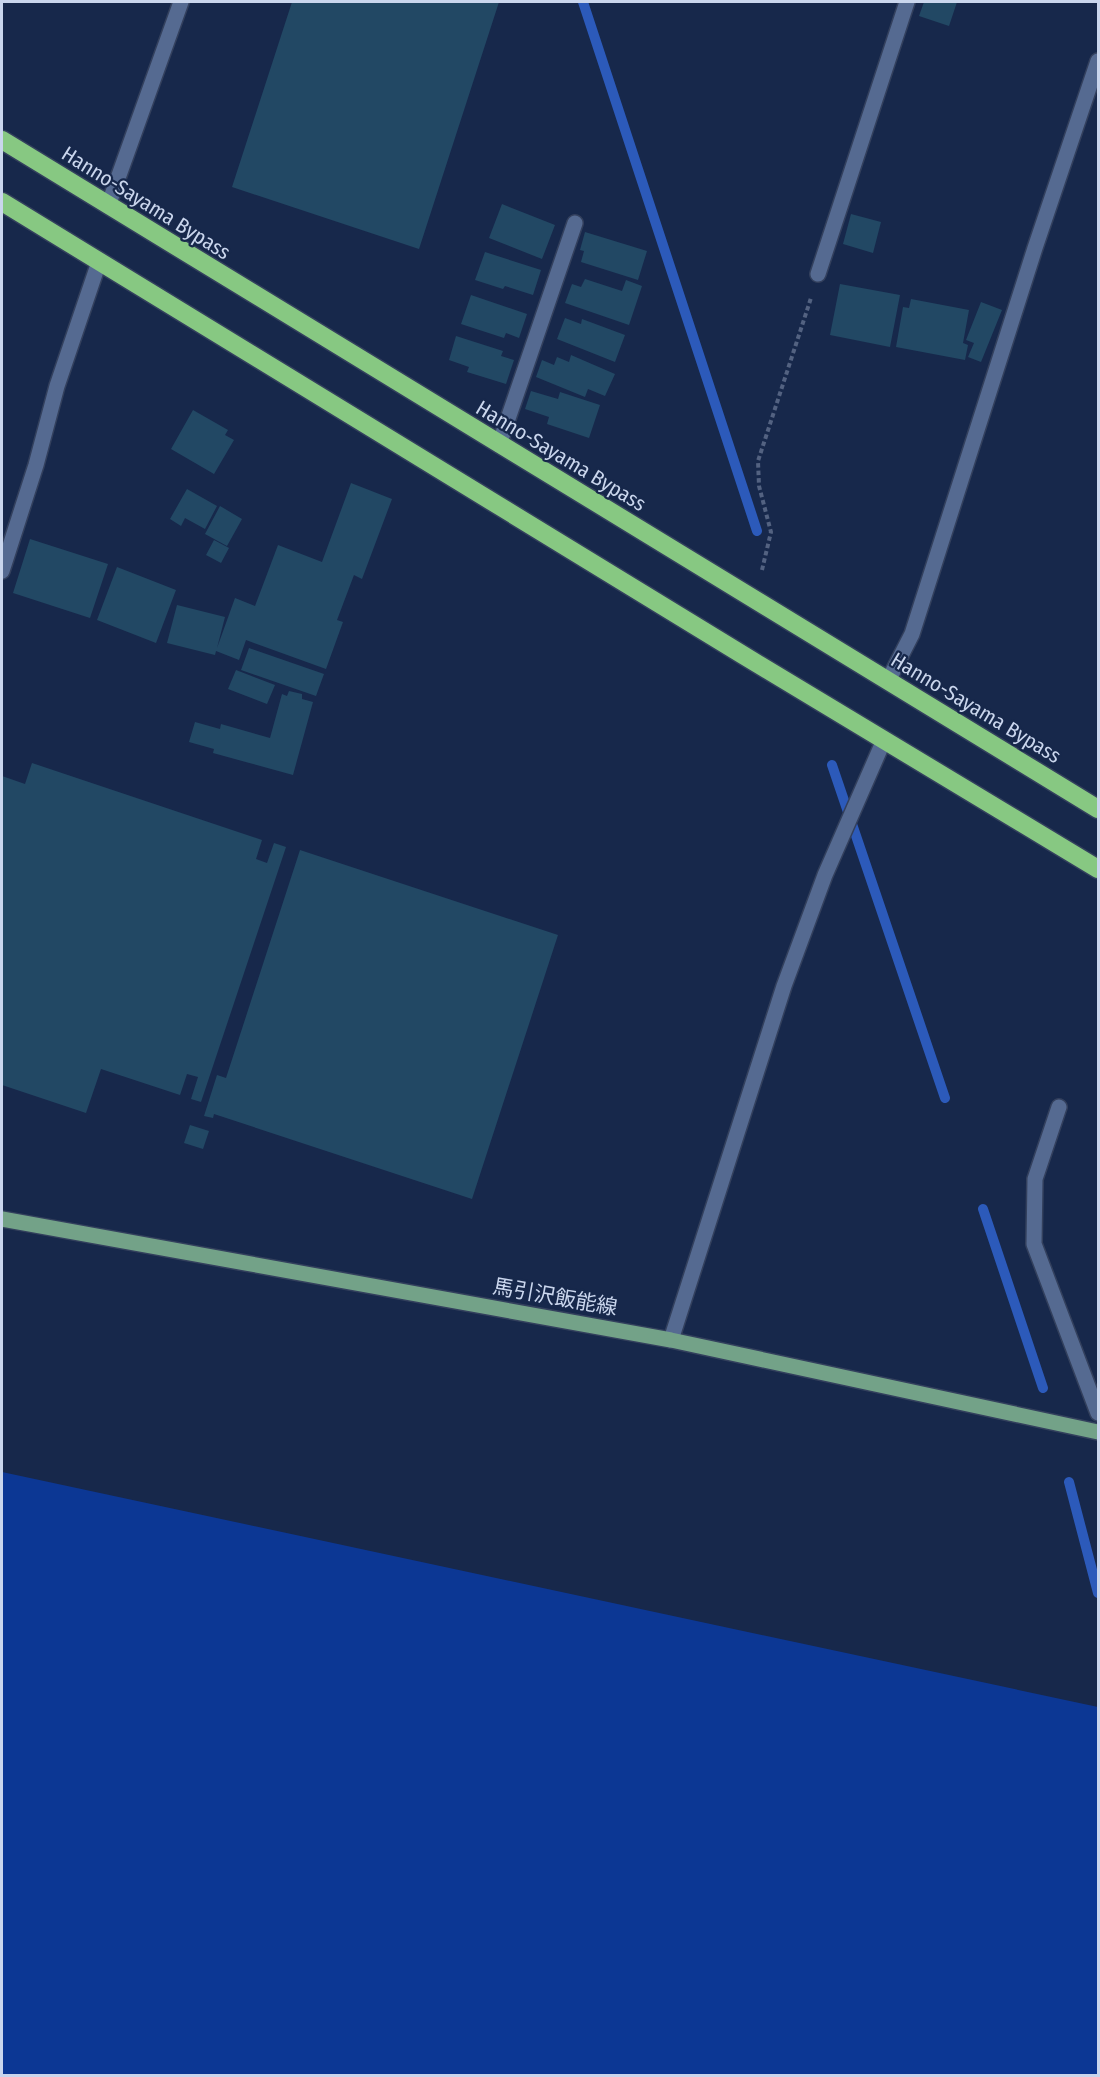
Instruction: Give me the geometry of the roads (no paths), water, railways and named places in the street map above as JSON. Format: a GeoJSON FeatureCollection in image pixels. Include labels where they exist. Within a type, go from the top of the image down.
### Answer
{"type":"FeatureCollection","features":[{"type":"Feature","properties":{"kind":"highway","name":"Hanno-Sayama Bypass"},"geometry":{"type":"LineString","coordinates":[[2,140],[1098,809]]}},
{"type":"Feature","properties":{"kind":"highway"},"geometry":{"type":"LineString","coordinates":[[2,202],[884,741],[1098,869]]}},
{"type":"Feature","properties":{"kind":"main road","name":"馬引沢飯能線"},"geometry":{"type":"LineString","coordinates":[[2,1219],[671,1340],[1098,1432]]}},
{"type":"Feature","properties":{"kind":"street"},"geometry":{"type":"LineString","coordinates":[[108,206],[181,2]]}},
{"type":"Feature","properties":{"kind":"street"},"geometry":{"type":"LineString","coordinates":[[818,274],[907,2]]}},
{"type":"Feature","properties":{"kind":"street"},"geometry":{"type":"LineString","coordinates":[[888,681],[912,634],[1035,248],[1098,63]]}},
{"type":"Feature","properties":{"kind":"street"},"geometry":{"type":"LineString","coordinates":[[499,445],[574,223]]}},
{"type":"Feature","properties":{"kind":"street"},"geometry":{"type":"LineString","coordinates":[[2,571],[36,465],[57,386],[99,262]]}},
{"type":"Feature","properties":{"kind":"street"},"geometry":{"type":"LineString","coordinates":[[671,1340],[784,986],[825,875],[884,741]]}},
{"type":"Feature","properties":{"kind":"street"},"geometry":{"type":"LineString","coordinates":[[1059,1107],[1035,1179],[1034,1244],[1098,1413]]}},
{"type":"Feature","properties":{"kind":"waterway"},"geometry":{"type":"LineString","coordinates":[[583,2],[757,531]]}},
{"type":"Feature","properties":{"kind":"waterway"},"geometry":{"type":"LineString","coordinates":[[832,765],[945,1098]]}},
{"type":"Feature","properties":{"kind":"waterway"},"geometry":{"type":"LineString","coordinates":[[983,1209],[1043,1388]]}},
{"type":"Feature","properties":{"kind":"waterway"},"geometry":{"type":"LineString","coordinates":[[1069,1482],[1098,1593]]}}]}
